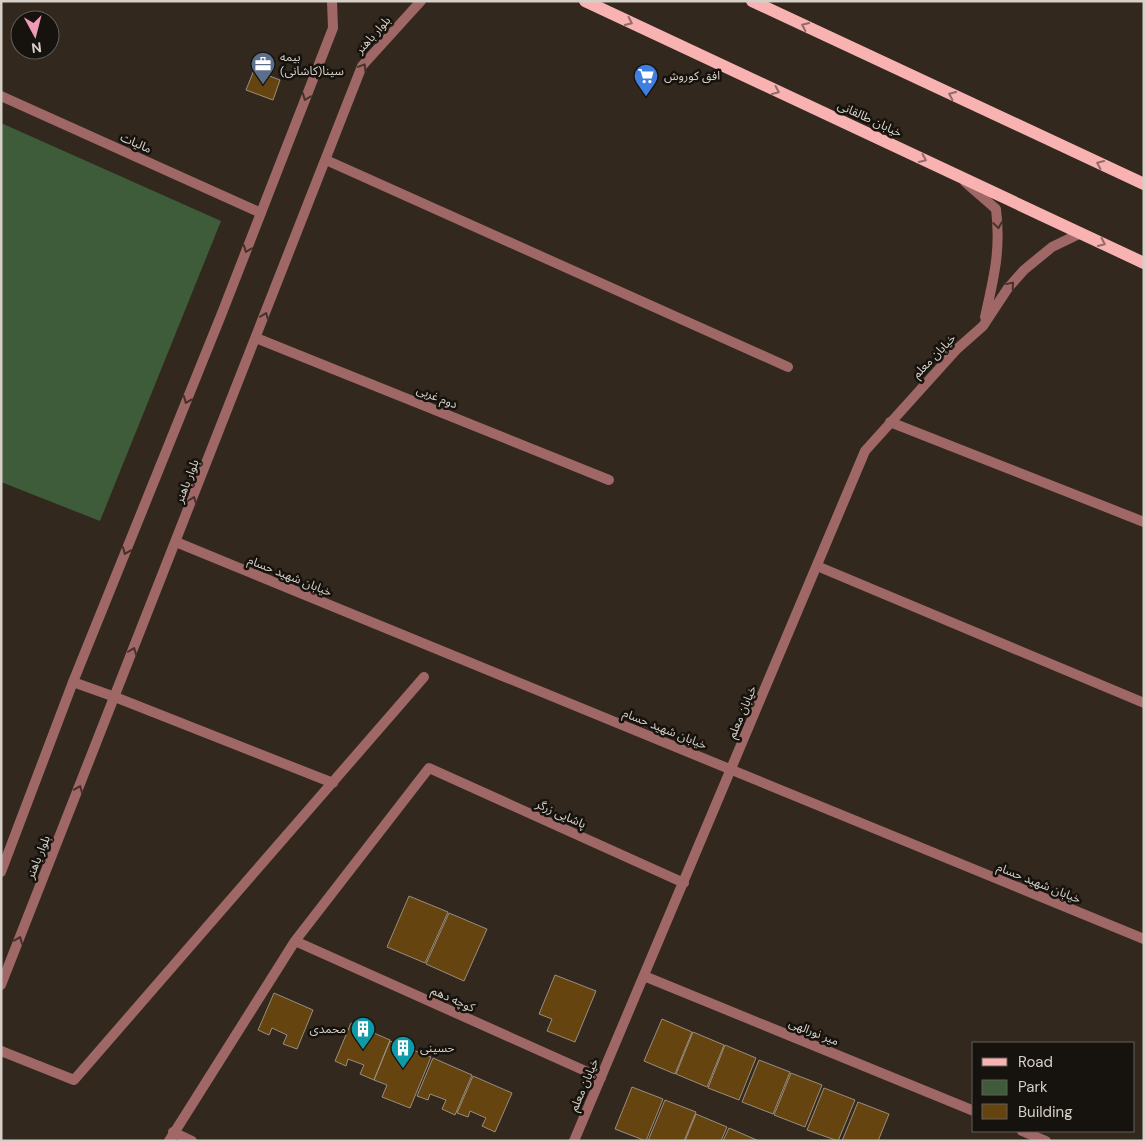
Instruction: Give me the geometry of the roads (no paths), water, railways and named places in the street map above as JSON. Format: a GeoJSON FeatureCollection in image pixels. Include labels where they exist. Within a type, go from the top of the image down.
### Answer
{"type":"FeatureCollection","features":[{"type":"Feature","properties":{"kind":"main road","name":"خیابان طالقانی"},"geometry":{"type":"LineString","coordinates":[[585,1],[1144,262]]}},
{"type":"Feature","properties":{"kind":"main road"},"geometry":{"type":"LineString","coordinates":[[752,1],[1144,184]]}},
{"type":"Feature","properties":{"kind":"street"},"geometry":{"type":"LineString","coordinates":[[1,872],[72,682],[261,213],[332,28],[332,1]]}},
{"type":"Feature","properties":{"kind":"street","name":"بلوار باهنر"},"geometry":{"type":"LineString","coordinates":[[1,986],[362,66],[421,1]]}},
{"type":"Feature","properties":{"kind":"street","name":"مالیات"},"geometry":{"type":"LineString","coordinates":[[1,96],[261,213]]}},
{"type":"Feature","properties":{"kind":"street"},"geometry":{"type":"LineString","coordinates":[[326,160],[788,367]]}},
{"type":"Feature","properties":{"kind":"street"},"geometry":{"type":"LineString","coordinates":[[958,176],[996,209],[1000,237],[995,276],[983,326]]}},
{"type":"Feature","properties":{"kind":"street","name":"خیابان معلم"},"geometry":{"type":"LineString","coordinates":[[575,1140],[732,770],[864,451],[957,349],[983,326],[1008,288],[1024,270],[1052,247],[1081,233]]}},
{"type":"Feature","properties":{"kind":"street","name":"دوم غربی"},"geometry":{"type":"LineString","coordinates":[[256,338],[609,480]]}},
{"type":"Feature","properties":{"kind":"street"},"geometry":{"type":"LineString","coordinates":[[890,422],[1144,522]]}},
{"type":"Feature","properties":{"kind":"street","name":"خیابان شهید حسام"},"geometry":{"type":"LineString","coordinates":[[176,542],[1144,939]]}},
{"type":"Feature","properties":{"kind":"street"},"geometry":{"type":"LineString","coordinates":[[817,566],[1144,703]]}},
{"type":"Feature","properties":{"kind":"street"},"geometry":{"type":"LineString","coordinates":[[1,1051],[74,1080],[424,677]]}},
{"type":"Feature","properties":{"kind":"street"},"geometry":{"type":"LineString","coordinates":[[72,682],[333,782]]}},
{"type":"Feature","properties":{"kind":"street","name":"پاشایی زرگر"},"geometry":{"type":"LineString","coordinates":[[295,941],[428,768],[684,883]]}},
{"type":"Feature","properties":{"kind":"street"},"geometry":{"type":"LineString","coordinates":[[192,1141],[171,1136],[295,941]]}},
{"type":"Feature","properties":{"kind":"street","name":"کوچه دهم"},"geometry":{"type":"LineString","coordinates":[[295,941],[600,1078]]}},
{"type":"Feature","properties":{"kind":"street","name":"میر نورالهی"},"geometry":{"type":"LineString","coordinates":[[644,976],[972,1110]]}},
{"type":"Feature","properties":{"kind":"street"},"geometry":{"type":"LineString","coordinates":[[1024,1132],[1046,1141]]}},
{"type":"Feature","properties":{"kind":"place","name":"بیمه سینا(کاشانی)"},"geometry":{"type":"Point","coordinates":[263,85]}},
{"type":"Feature","properties":{"kind":"place","name":"افق کوروش"},"geometry":{"type":"Point","coordinates":[646,97]}},
{"type":"Feature","properties":{"kind":"place","name":"محمدی"},"geometry":{"type":"Point","coordinates":[363,1050]}},
{"type":"Feature","properties":{"kind":"place","name":"حسینی"},"geometry":{"type":"Point","coordinates":[403,1069]}}]}
